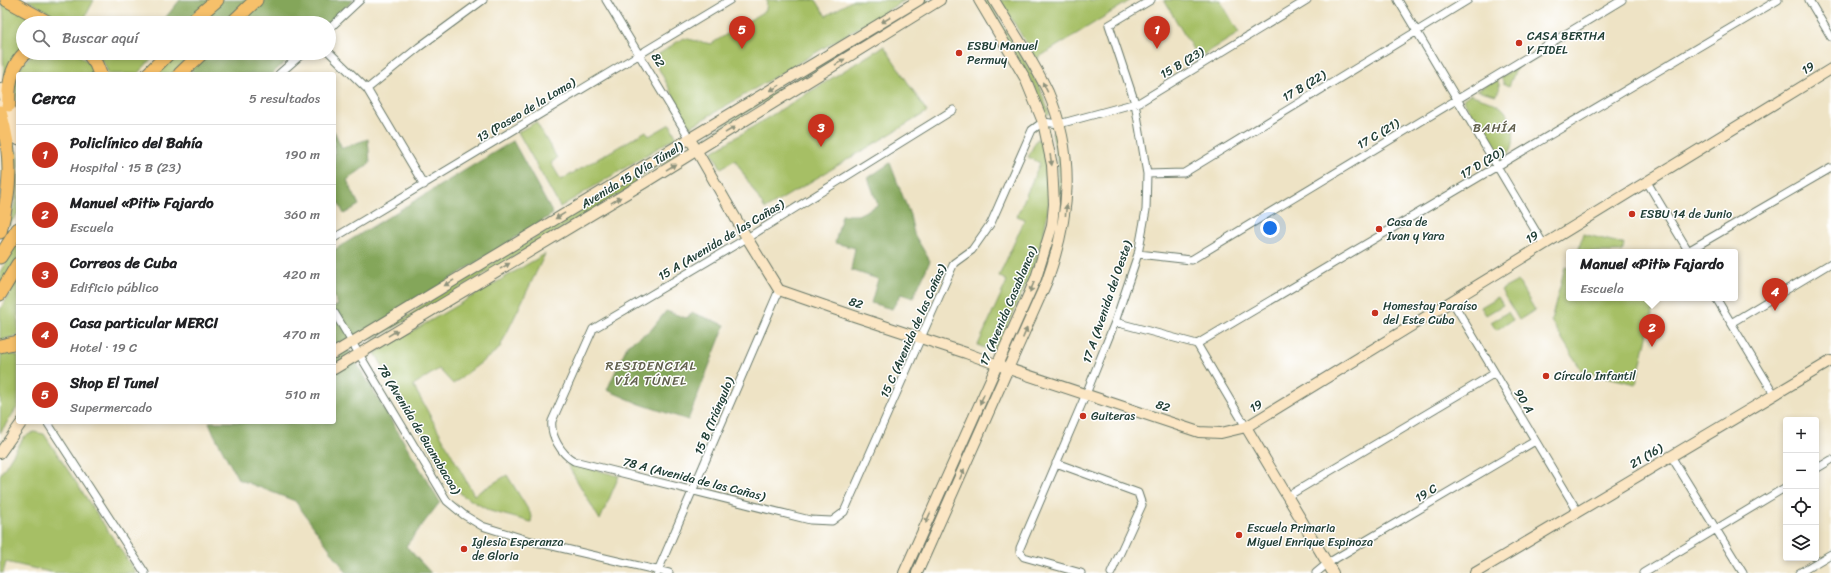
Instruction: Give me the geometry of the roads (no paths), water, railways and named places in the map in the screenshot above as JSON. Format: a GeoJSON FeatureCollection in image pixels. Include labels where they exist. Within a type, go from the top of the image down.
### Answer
{"type":"FeatureCollection","features":[{"type":"Feature","properties":{"kind":"highway"},"geometry":{"type":"LineString","coordinates":[[6,0],[36,16]]}},
{"type":"Feature","properties":{"kind":"highway"},"geometry":{"type":"LineString","coordinates":[[199,16],[218,0]]}},
{"type":"Feature","properties":{"kind":"highway"},"geometry":{"type":"LineString","coordinates":[[206,16],[222,0]]}},
{"type":"Feature","properties":{"kind":"highway"},"geometry":{"type":"LineString","coordinates":[[239,16],[256,0]]}},
{"type":"Feature","properties":{"kind":"highway"},"geometry":{"type":"LineString","coordinates":[[0,232],[5,212],[10,163],[3,107],[10,80],[20,60]]}},
{"type":"Feature","properties":{"kind":"highway"},"geometry":{"type":"LineString","coordinates":[[93,60],[99,72]]}},
{"type":"Feature","properties":{"kind":"highway"},"geometry":{"type":"LineString","coordinates":[[150,72],[162,60]]}},
{"type":"Feature","properties":{"kind":"highway"},"geometry":{"type":"LineString","coordinates":[[182,72],[195,60]]}},
{"type":"Feature","properties":{"kind":"highway"},"geometry":{"type":"LineString","coordinates":[[0,257],[16,232]]}},
{"type":"Feature","properties":{"kind":"highway"},"geometry":{"type":"LineString","coordinates":[[0,294],[16,267]]}},
{"type":"Feature","properties":{"kind":"main road","name":"Avenida 15 (Vía Túnel)"},"geometry":{"type":"LineString","coordinates":[[336,352],[919,0]]}},
{"type":"Feature","properties":{"kind":"main road","name":"Avenida 15 (Vía Túnel)"},"geometry":{"type":"LineString","coordinates":[[336,368],[697,151],[940,0]]}},
{"type":"Feature","properties":{"kind":"main road","name":"17 (Avenida Casablanca)"},"geometry":{"type":"LineString","coordinates":[[904,573],[1036,278],[1052,226],[1054,204],[1052,165],[1043,122],[1024,78],[979,0]]}},
{"type":"Feature","properties":{"kind":"main road","name":"17 (Avenida Casablanca)"},"geometry":{"type":"LineString","coordinates":[[917,573],[1047,281],[1059,248],[1066,215],[1067,172],[1059,124],[1048,92],[1036,69],[994,0]]}},
{"type":"Feature","properties":{"kind":"main road","name":"19"},"geometry":{"type":"LineString","coordinates":[[1246,427],[1831,69]]}},
{"type":"Feature","properties":{"kind":"main road"},"geometry":{"type":"LineString","coordinates":[[0,88],[3,107],[16,136]]}},
{"type":"Feature","properties":{"kind":"main road"},"geometry":{"type":"LineString","coordinates":[[3,107],[16,122]]}},
{"type":"Feature","properties":{"kind":"main road","name":"82"},"geometry":{"type":"LineString","coordinates":[[690,139],[779,290],[1199,432],[1221,433],[1246,427]]}},
{"type":"Feature","properties":{"kind":"main road","name":"21 (16)"},"geometry":{"type":"LineString","coordinates":[[1475,573],[1831,361]]}},
{"type":"Feature","properties":{"kind":"main road"},"geometry":{"type":"LineString","coordinates":[[0,453],[21,424]]}},
{"type":"Feature","properties":{"kind":"main road"},"geometry":{"type":"LineString","coordinates":[[1246,427],[1333,573]]}},
{"type":"Feature","properties":{"kind":"street"},"geometry":{"type":"LineString","coordinates":[[336,22],[360,0]]}},
{"type":"Feature","properties":{"kind":"street"},"geometry":{"type":"LineString","coordinates":[[367,89],[419,47],[484,0]]}},
{"type":"Feature","properties":{"kind":"street","name":"82"},"geometry":{"type":"LineString","coordinates":[[606,0],[690,139]]}},
{"type":"Feature","properties":{"kind":"street","name":"13 (Paseo de la Loma)"},"geometry":{"type":"LineString","coordinates":[[336,237],[730,0]]}},
{"type":"Feature","properties":{"kind":"street","name":"17 A (Avenida del Oeste)"},"geometry":{"type":"LineString","coordinates":[[1081,573],[1024,557],[1020,552],[1020,548],[1086,394],[1138,254],[1146,210],[1147,174],[1135,103],[1109,25],[1151,0]]}},
{"type":"Feature","properties":{"kind":"street","name":"15 B (23)"},"geometry":{"type":"LineString","coordinates":[[1059,124],[1135,103],[1307,0]]}},
{"type":"Feature","properties":{"kind":"street"},"geometry":{"type":"LineString","coordinates":[[1398,0],[1544,245]]}},
{"type":"Feature","properties":{"kind":"street","name":"17 B (22)"},"geometry":{"type":"LineString","coordinates":[[1147,174],[1184,173],[1468,0]]}},
{"type":"Feature","properties":{"kind":"street","name":"17 C (21)"},"geometry":{"type":"LineString","coordinates":[[1138,254],[1191,260],[1622,0]]}},
{"type":"Feature","properties":{"kind":"street","name":"17 D (20)"},"geometry":{"type":"LineString","coordinates":[[1197,344],[1778,0]]}},
{"type":"Feature","properties":{"kind":"street"},"geometry":{"type":"LineString","coordinates":[[1809,0],[1831,37]]}},
{"type":"Feature","properties":{"kind":"street"},"geometry":{"type":"LineString","coordinates":[[336,59],[367,89],[424,185]]}},
{"type":"Feature","properties":{"kind":"street"},"geometry":{"type":"LineString","coordinates":[[281,72],[295,60]]}},
{"type":"Feature","properties":{"kind":"street","name":"15 A (Avenida de las Cañas)"},"geometry":{"type":"LineString","coordinates":[[551,430],[552,421],[593,329],[747,238],[953,110]]}},
{"type":"Feature","properties":{"kind":"street"},"geometry":{"type":"LineString","coordinates":[[1043,122],[1059,124]]}},
{"type":"Feature","properties":{"kind":"street","name":"15 C (Avenida de las Cañas)"},"geometry":{"type":"LineString","coordinates":[[844,512],[954,264],[972,250],[991,223],[1029,135],[1032,130],[1043,122]]}},
{"type":"Feature","properties":{"kind":"street"},"geometry":{"type":"LineString","coordinates":[[1694,249],[1831,168]]}},
{"type":"Feature","properties":{"kind":"street"},"geometry":{"type":"LineString","coordinates":[[1647,182],[1687,249]]}},
{"type":"Feature","properties":{"kind":"street"},"geometry":{"type":"LineString","coordinates":[[1731,323],[1831,263]]}},
{"type":"Feature","properties":{"kind":"street","name":"15 B (Triángulo)"},"geometry":{"type":"LineString","coordinates":[[658,572],[779,290]]}},
{"type":"Feature","properties":{"kind":"street","name":"90 A"},"geometry":{"type":"LineString","coordinates":[[1452,301],[1578,512]]}},
{"type":"Feature","properties":{"kind":"street"},"geometry":{"type":"LineString","coordinates":[[1718,301],[1774,394]]}},
{"type":"Feature","properties":{"kind":"street","name":"78 (Avenida de Guanabacoa)"},"geometry":{"type":"LineString","coordinates":[[336,315],[447,501],[464,515],[482,526],[527,540],[658,572],[669,573]]}},
{"type":"Feature","properties":{"kind":"street"},"geometry":{"type":"LineString","coordinates":[[1114,322],[1197,344],[1246,427]]}},
{"type":"Feature","properties":{"kind":"street"},"geometry":{"type":"LineString","coordinates":[[1288,496],[1495,373]]}},
{"type":"Feature","properties":{"kind":"street"},"geometry":{"type":"LineString","coordinates":[[48,424],[145,573]]}},
{"type":"Feature","properties":{"kind":"street","name":"78 A (Avenida de las Cañas)"},"geometry":{"type":"LineString","coordinates":[[551,430],[566,456],[574,461],[810,520],[832,521],[844,512]]}},
{"type":"Feature","properties":{"kind":"street","name":"19 C"},"geometry":{"type":"LineString","coordinates":[[1316,573],[1328,563],[1536,441]]}},
{"type":"Feature","properties":{"kind":"street"},"geometry":{"type":"LineString","coordinates":[[1671,456],[1743,573]]}},
{"type":"Feature","properties":{"kind":"street"},"geometry":{"type":"LineString","coordinates":[[1819,467],[1831,460]]}},
{"type":"Feature","properties":{"kind":"street"},"geometry":{"type":"LineString","coordinates":[[1056,464],[1138,493],[1142,505],[1111,573]]}},
{"type":"Feature","properties":{"kind":"street"},"geometry":{"type":"LineString","coordinates":[[1643,573],[1783,489]]}},
{"type":"Feature","properties":{"kind":"street"},"geometry":{"type":"LineString","coordinates":[[1799,573],[1831,554]]}},
{"type":"Feature","properties":{"kind":"place","name":"CASA BERTHA Y FIDEL"},"geometry":{"type":"Point","coordinates":[1519,43]}},
{"type":"Feature","properties":{"kind":"place","name":"Shop El Tunel"},"geometry":{"type":"Point","coordinates":[742,49]}},
{"type":"Feature","properties":{"kind":"place","name":"Policlínico del Bahía"},"geometry":{"type":"Point","coordinates":[1157,49]}},
{"type":"Feature","properties":{"kind":"place","name":"ESBU Manuel Permuy"},"geometry":{"type":"Point","coordinates":[959,53]}},
{"type":"Feature","properties":{"kind":"place","name":"Correos de Cuba"},"geometry":{"type":"Point","coordinates":[821,147]}},
{"type":"Feature","properties":{"kind":"place","name":"ESBU 14 de Junio"},"geometry":{"type":"Point","coordinates":[1632,214]}},
{"type":"Feature","properties":{"kind":"place","name":"Casa de Ivan y Yara"},"geometry":{"type":"Point","coordinates":[1379,229]}},
{"type":"Feature","properties":{"kind":"place","name":"Casa particular MERCI"},"geometry":{"type":"Point","coordinates":[1775,311]}},
{"type":"Feature","properties":{"kind":"place","name":"Homestay Paraíso del Este Cuba"},"geometry":{"type":"Point","coordinates":[1375,313]}},
{"type":"Feature","properties":{"kind":"place","name":"Manuel «Piti» Fajardo"},"geometry":{"type":"Point","coordinates":[1652,347]}},
{"type":"Feature","properties":{"kind":"place","name":"Círculo Infantil"},"geometry":{"type":"Point","coordinates":[1546,376]}},
{"type":"Feature","properties":{"kind":"place","name":"Guiteras"},"geometry":{"type":"Point","coordinates":[1083,416]}},
{"type":"Feature","properties":{"kind":"place","name":"Escuela Primaria Miguel Enrique Espinoza"},"geometry":{"type":"Point","coordinates":[1239,535]}},
{"type":"Feature","properties":{"kind":"place","name":"Iglesia Esperanza de Gloria"},"geometry":{"type":"Point","coordinates":[464,549]}},
{"type":"Feature","properties":{"kind":"district","name":"BAHÍA"},"geometry":{"type":"Point","coordinates":[1495,127]}},
{"type":"Feature","properties":{"kind":"district","name":"RESIDENCIAL VÍA TÚNEL"},"geometry":{"type":"Point","coordinates":[651,372]}}]}
